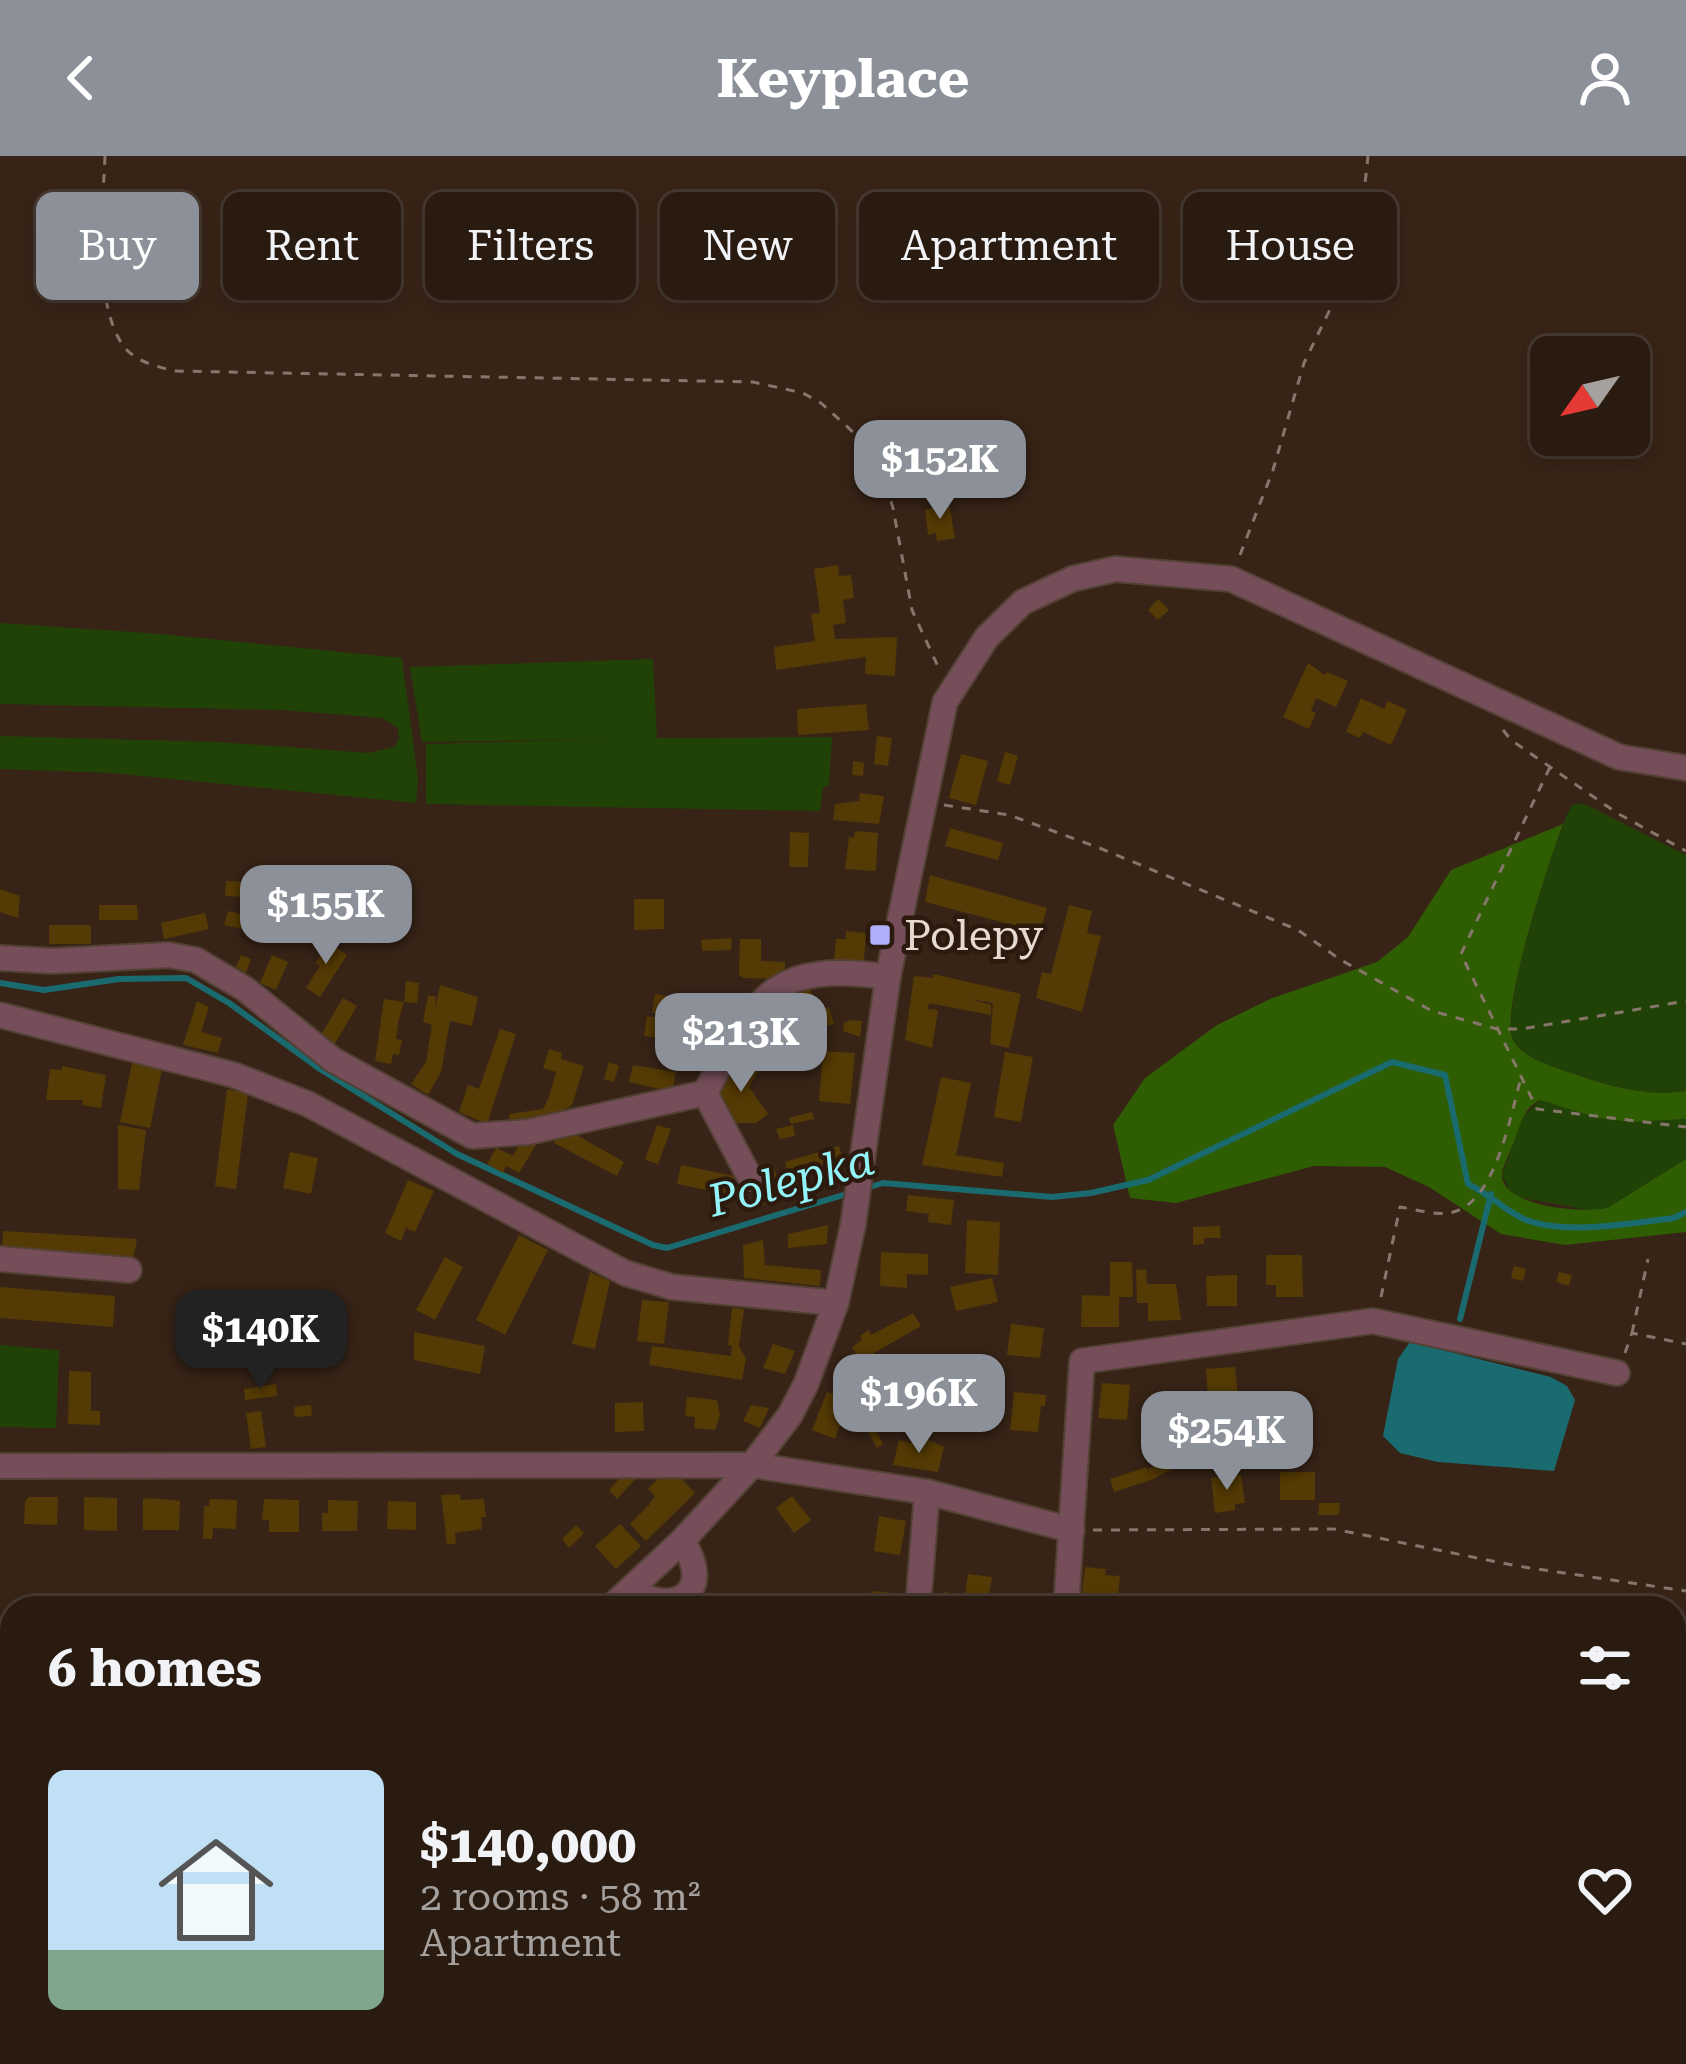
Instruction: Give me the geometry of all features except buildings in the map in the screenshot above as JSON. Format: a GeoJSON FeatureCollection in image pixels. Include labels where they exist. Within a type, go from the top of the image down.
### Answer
{"type":"FeatureCollection","features":[{"type":"Feature","properties":{"kind":"street"},"geometry":{"type":"LineString","coordinates":[[623,1596],[752,1465],[799,1400],[836,1303],[853,1225],[889,977],[945,703],[987,637],[1024,602],[1072,579],[1115,569],[1231,579],[1619,757],[1686,768]]}},
{"type":"Feature","properties":{"kind":"street"},"geometry":{"type":"LineString","coordinates":[[0,958],[41,961],[169,955],[196,960],[245,989],[333,1060],[472,1136],[528,1132],[705,1093],[747,1016],[771,993],[819,971],[889,977]]}},
{"type":"Feature","properties":{"kind":"street"},"geometry":{"type":"LineString","coordinates":[[0,1015],[234,1075],[308,1104],[625,1274],[672,1287],[836,1303]]}},
{"type":"Feature","properties":{"kind":"street"},"geometry":{"type":"LineString","coordinates":[[705,1093],[750,1178]]}},
{"type":"Feature","properties":{"kind":"street"},"geometry":{"type":"LineString","coordinates":[[0,1259],[129,1270]]}},
{"type":"Feature","properties":{"kind":"street"},"geometry":{"type":"LineString","coordinates":[[1067,1596],[1082,1361],[1376,1322],[1617,1373]]}},
{"type":"Feature","properties":{"kind":"street"},"geometry":{"type":"LineString","coordinates":[[0,1466],[752,1465],[926,1492],[1072,1530]]}},
{"type":"Feature","properties":{"kind":"street"},"geometry":{"type":"LineString","coordinates":[[919,1596],[926,1492]]}},
{"type":"Feature","properties":{"kind":"street"},"geometry":{"type":"LineString","coordinates":[[682,1541],[694,1560],[696,1580],[684,1596]]}},
{"type":"Feature","properties":{"kind":"street"},"geometry":{"type":"LineString","coordinates":[[631,1589],[641,1596]]}},
{"type":"Feature","properties":{"kind":"path"},"geometry":{"type":"LineString","coordinates":[[105,156],[103,236],[109,319],[127,351],[152,366],[175,371],[753,382],[803,393],[821,403],[864,442],[880,466],[912,610],[940,672],[945,703]]}},
{"type":"Feature","properties":{"kind":"path"},"geometry":{"type":"LineString","coordinates":[[1231,579],[1274,470],[1304,363],[1352,265],[1368,156]]}},
{"type":"Feature","properties":{"kind":"path"},"geometry":{"type":"LineString","coordinates":[[1498,723],[1511,740],[1617,813],[1686,850]]}},
{"type":"Feature","properties":{"kind":"path"},"geometry":{"type":"LineString","coordinates":[[1550,767],[1461,954],[1537,1109],[1686,1127]]}},
{"type":"Feature","properties":{"kind":"path"},"geometry":{"type":"LineString","coordinates":[[924,802],[1010,815],[1097,847],[1298,930],[1432,1011],[1497,1029],[1522,1029],[1686,1001]]}},
{"type":"Feature","properties":{"kind":"path"},"geometry":{"type":"LineString","coordinates":[[1376,1322],[1400,1207],[1448,1213],[1473,1203],[1499,1157],[1521,1078]]}},
{"type":"Feature","properties":{"kind":"path"},"geometry":{"type":"LineString","coordinates":[[1617,1373],[1632,1333],[1648,1259]]}},
{"type":"Feature","properties":{"kind":"path"},"geometry":{"type":"LineString","coordinates":[[1632,1333],[1686,1344]]}},
{"type":"Feature","properties":{"kind":"path"},"geometry":{"type":"LineString","coordinates":[[1072,1530],[1334,1529],[1517,1566],[1686,1591]]}},
{"type":"Feature","properties":{"kind":"green space"},"geometry":{"type":"Polygon","coordinates":[[[0,623],[402,658],[418,780],[416,803],[111,773],[0,769],[0,736],[218,742],[369,753],[394,747],[399,739],[398,728],[382,718],[281,710],[0,704],[0,623]]]}},
{"type":"Feature","properties":{"kind":"green space"},"geometry":{"type":"Polygon","coordinates":[[[653,659],[657,738],[832,737],[829,786],[823,787],[820,811],[426,804],[426,744],[614,739],[422,742],[410,667],[653,659]]]}},
{"type":"Feature","properties":{"kind":"green space"},"geometry":{"type":"Polygon","coordinates":[[[1583,803],[1686,855],[1686,1091],[1645,1092],[1604,1083],[1543,1063],[1514,1042],[1514,999],[1529,930],[1568,812],[1572,805],[1583,803]]]}},
{"type":"Feature","properties":{"kind":"green space"},"geometry":{"type":"Polygon","coordinates":[[[1563,824],[1519,968],[1513,1040],[1541,1062],[1603,1083],[1645,1092],[1686,1091],[1686,1119],[1630,1122],[1598,1118],[1540,1100],[1521,1122],[1503,1170],[1505,1185],[1514,1194],[1546,1206],[1598,1209],[1609,1207],[1686,1159],[1686,1232],[1565,1245],[1501,1234],[1429,1187],[1385,1167],[1314,1166],[1176,1203],[1130,1198],[1113,1125],[1145,1078],[1217,1025],[1270,999],[1377,962],[1408,937],[1451,870],[1563,824]]]}},
{"type":"Feature","properties":{"kind":"green space"},"geometry":{"type":"Polygon","coordinates":[[[1540,1100],[1598,1118],[1630,1122],[1686,1119],[1686,1159],[1609,1207],[1594,1211],[1512,1196],[1502,1175],[1523,1117],[1540,1100]]]}},
{"type":"Feature","properties":{"kind":"green space"},"geometry":{"type":"Polygon","coordinates":[[[0,1345],[59,1350],[56,1428],[0,1427],[0,1345]]]}},
{"type":"Feature","properties":{"kind":"water"},"geometry":{"type":"Polygon","coordinates":[[[1410,1342],[1551,1377],[1567,1386],[1575,1400],[1554,1471],[1438,1462],[1400,1453],[1383,1436],[1398,1359],[1410,1342]]]}},
{"type":"Feature","properties":{"kind":"waterway","name":"Polepka"},"geometry":{"type":"LineString","coordinates":[[0,983],[44,990],[119,979],[186,978],[457,1154],[653,1245],[667,1248],[850,1193]]}},
{"type":"Feature","properties":{"kind":"waterway","name":"Polepka"},"geometry":{"type":"LineString","coordinates":[[863,1189],[883,1183],[1052,1197],[1148,1180],[1392,1062],[1445,1075],[1468,1184],[1524,1219],[1578,1227],[1674,1218],[1686,1212]]}},
{"type":"Feature","properties":{"kind":"waterway"},"geometry":{"type":"LineString","coordinates":[[1460,1319],[1491,1194]]}},
{"type":"Feature","properties":{"kind":"place","name":"Polepy"},"geometry":{"type":"Point","coordinates":[880,935]}}]}
